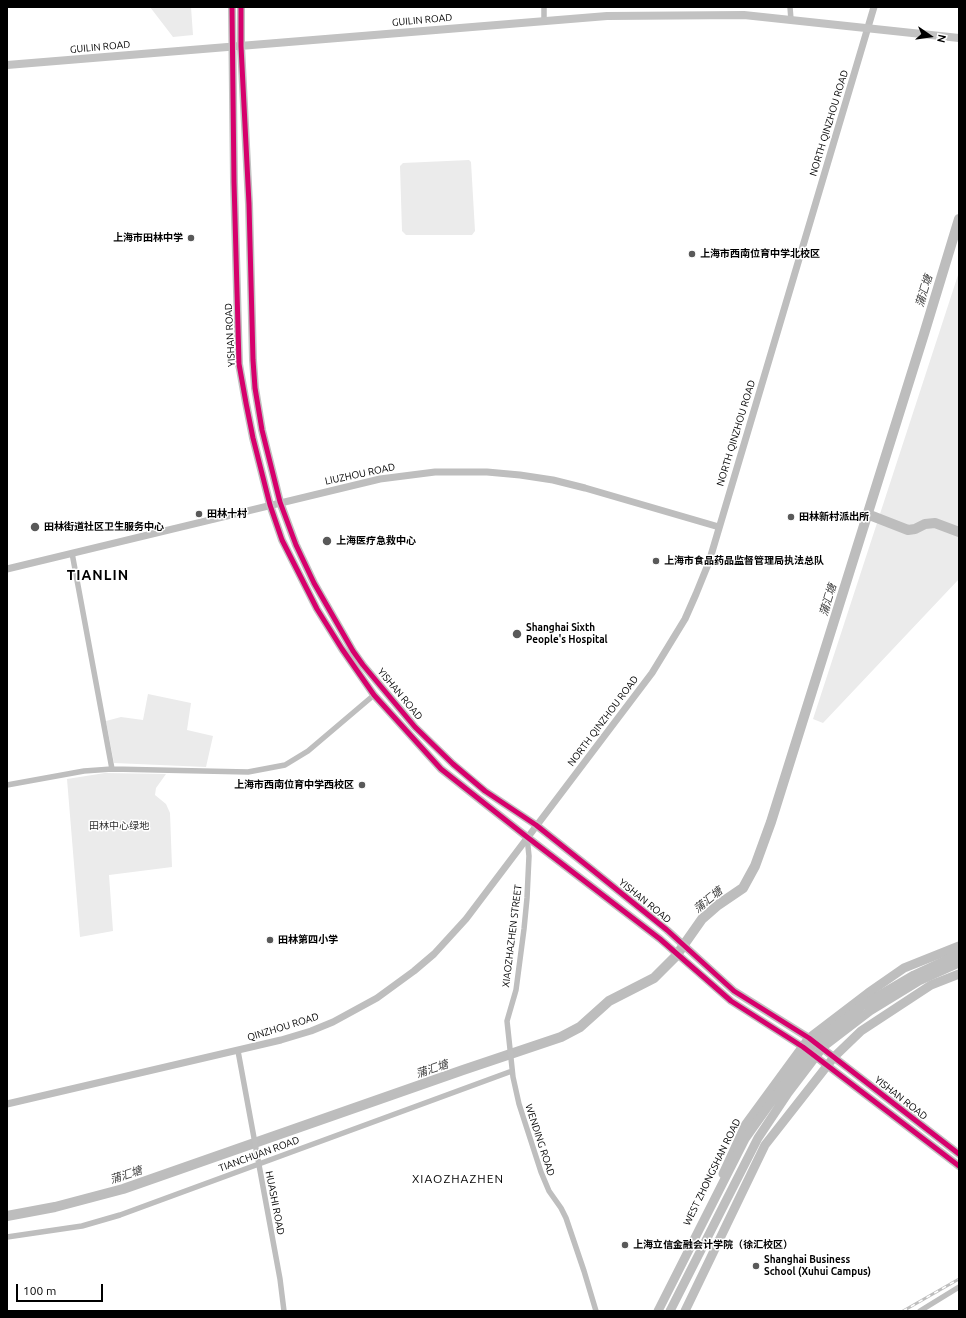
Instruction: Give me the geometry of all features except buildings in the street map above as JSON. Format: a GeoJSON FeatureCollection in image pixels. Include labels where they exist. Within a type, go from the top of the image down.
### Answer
{"type":"FeatureCollection","features":[{"type":"Feature","properties":{"kind":"main road","name":"YISHAN ROAD"},"geometry":{"type":"LineString","coordinates":[[232,7],[234,182],[239,364],[253,438],[270,505],[282,540],[318,609],[342,649],[374,695],[441,769],[660,939],[731,1001],[803,1047],[826,1067],[959,1166]]}},
{"type":"Feature","properties":{"kind":"main road","name":"YISHAN ROAD"},"geometry":{"type":"LineString","coordinates":[[241,7],[241,46],[249,204],[253,360],[255,388],[262,430],[280,502],[305,565],[328,608],[363,665],[400,710],[436,749],[485,791],[536,825],[667,930],[734,991],[810,1038],[959,1154]]}},
{"type":"Feature","properties":{"kind":"main road","name":"GUILIN ROAD"},"geometry":{"type":"LineString","coordinates":[[7,65],[183,49],[232,47],[544,20],[607,16],[744,15],[959,38]]}},
{"type":"Feature","properties":{"kind":"main road","name":"WEST ZHONGSHAN ROAD"},"geometry":{"type":"LineString","coordinates":[[658,1311],[746,1124],[810,1038],[868,993],[904,968],[959,946]]}},
{"type":"Feature","properties":{"kind":"main road"},"geometry":{"type":"LineString","coordinates":[[658,1311],[746,1140],[779,1091],[813,1045],[863,1005],[914,975],[959,954]]}},
{"type":"Feature","properties":{"kind":"main road"},"geometry":{"type":"LineString","coordinates":[[670,1311],[758,1138],[788,1093],[823,1048],[870,1011],[919,981],[959,963]]}},
{"type":"Feature","properties":{"kind":"main road"},"geometry":{"type":"LineString","coordinates":[[686,1311],[765,1145],[834,1057],[861,1031],[931,985],[959,974]]}},
{"type":"Feature","properties":{"kind":"street"},"geometry":{"type":"LineString","coordinates":[[544,7],[544,20]]}},
{"type":"Feature","properties":{"kind":"street"},"geometry":{"type":"LineString","coordinates":[[790,7],[790,20]]}},
{"type":"Feature","properties":{"kind":"street","name":"NORTH QINZHOU ROAD"},"geometry":{"type":"LineString","coordinates":[[536,825],[632,700],[670,645],[685,619],[703,578],[874,7]]}},
{"type":"Feature","properties":{"kind":"street","name":"LIUZHOU ROAD"},"geometry":{"type":"LineString","coordinates":[[7,569],[380,478],[435,472],[487,472],[537,477],[569,484],[719,527]]}},
{"type":"Feature","properties":{"kind":"street"},"geometry":{"type":"LineString","coordinates":[[72,553],[112,769]]}},
{"type":"Feature","properties":{"kind":"street"},"geometry":{"type":"LineString","coordinates":[[7,785],[84,771],[112,769],[248,772],[285,765],[314,746],[374,695]]}},
{"type":"Feature","properties":{"kind":"street","name":"QINZHOU ROAD"},"geometry":{"type":"LineString","coordinates":[[7,1104],[281,1040],[311,1031],[356,1010],[396,986],[434,954],[451,936],[536,825]]}},
{"type":"Feature","properties":{"kind":"street","name":"XIAOZHAZHEN STREET"},"geometry":{"type":"LineString","coordinates":[[511,1060],[507,1021],[516,990],[521,960],[527,898],[529,856],[527,837]]}},
{"type":"Feature","properties":{"kind":"street","name":"HUASHI ROAD"},"geometry":{"type":"LineString","coordinates":[[238,1051],[279,1272],[284,1311]]}},
{"type":"Feature","properties":{"kind":"street","name":"WENDING ROAD"},"geometry":{"type":"LineString","coordinates":[[511,1060],[519,1104],[541,1172],[549,1191],[566,1218],[596,1311]]}},
{"type":"Feature","properties":{"kind":"street","name":"TIANCHUAN ROAD"},"geometry":{"type":"LineString","coordinates":[[7,1237],[82,1226],[101,1221],[512,1071]]}},
{"type":"Feature","properties":{"kind":"street"},"geometry":{"type":"LineString","coordinates":[[920,1311],[959,1287]]}},
{"type":"Feature","properties":{"kind":"green space"},"geometry":{"type":"Polygon","coordinates":[[[150,7],[191,7],[193,35],[173,37],[150,7]]]}},
{"type":"Feature","properties":{"kind":"green space"},"geometry":{"type":"Polygon","coordinates":[[[469,160],[471,162],[475,231],[472,235],[406,235],[402,231],[400,166],[403,163],[469,160]]]}},
{"type":"Feature","properties":{"kind":"green space"},"geometry":{"type":"Polygon","coordinates":[[[959,272],[959,579],[823,723],[813,719],[959,272]]]}},
{"type":"Feature","properties":{"kind":"green space"},"geometry":{"type":"Polygon","coordinates":[[[148,694],[191,703],[187,730],[213,736],[206,767],[114,763],[106,721],[121,717],[143,720],[148,694]]]}},
{"type":"Feature","properties":{"kind":"green space","name":"田林中心绿地"},"geometry":{"type":"Polygon","coordinates":[[[105,773],[166,774],[156,788],[155,795],[166,804],[170,813],[172,867],[109,875],[113,931],[80,937],[67,779],[105,773]]]}},
{"type":"Feature","properties":{"kind":"waterway","name":"蒲汇塘"},"geometry":{"type":"LineString","coordinates":[[7,1216],[55,1207],[123,1189],[561,1037],[580,1027],[609,1001],[654,978],[676,956],[702,919],[718,905],[743,888],[755,866],[771,822],[959,219]]}},
{"type":"Feature","properties":{"kind":"waterway"},"geometry":{"type":"LineString","coordinates":[[867,514],[908,530],[915,529],[925,524],[935,523],[959,532]]}},
{"type":"Feature","properties":{"kind":"railway"},"geometry":{"type":"LineString","coordinates":[[903,1311],[959,1279]]}},
{"type":"Feature","properties":{"kind":"cycle path"},"geometry":{"type":"LineString","coordinates":[[232,7],[234,182],[239,364],[253,438],[270,505],[282,540],[317,609],[342,649],[374,695],[441,769],[660,939],[731,1001],[803,1047],[959,1166]]}},
{"type":"Feature","properties":{"kind":"cycle path"},"geometry":{"type":"LineString","coordinates":[[241,7],[241,46],[249,204],[253,360],[255,388],[262,430],[280,502],[296,545],[314,583],[353,651],[415,727],[453,764],[485,791],[536,825],[590,868],[667,930],[734,991],[809,1038],[959,1154]]}},
{"type":"Feature","properties":{"kind":"place","name":"上海市田林中学"},"geometry":{"type":"Point","coordinates":[191,238]}},
{"type":"Feature","properties":{"kind":"place","name":"上海市西南位育中学北校区"},"geometry":{"type":"Point","coordinates":[692,254]}},
{"type":"Feature","properties":{"kind":"place","name":"田林十村"},"geometry":{"type":"Point","coordinates":[199,514]}},
{"type":"Feature","properties":{"kind":"place","name":"田林新村派出所"},"geometry":{"type":"Point","coordinates":[791,517]}},
{"type":"Feature","properties":{"kind":"place","name":"田林街道社区卫生服务中心"},"geometry":{"type":"Point","coordinates":[35,527]}},
{"type":"Feature","properties":{"kind":"place","name":"上海医疗急救中心"},"geometry":{"type":"Point","coordinates":[327,541]}},
{"type":"Feature","properties":{"kind":"place","name":"上海市食品药品监督管理局执法总队"},"geometry":{"type":"Point","coordinates":[656,561]}},
{"type":"Feature","properties":{"kind":"place","name":"Shanghai Sixth People's Hospital"},"geometry":{"type":"Point","coordinates":[517,634]}},
{"type":"Feature","properties":{"kind":"place","name":"上海市西南位育中学西校区"},"geometry":{"type":"Point","coordinates":[362,785]}},
{"type":"Feature","properties":{"kind":"place","name":"田林第四小学"},"geometry":{"type":"Point","coordinates":[270,940]}},
{"type":"Feature","properties":{"kind":"place","name":"上海立信金融会计学院（徐汇校区）"},"geometry":{"type":"Point","coordinates":[625,1245]}},
{"type":"Feature","properties":{"kind":"place","name":"Shanghai Business School (Xuhui Campus)"},"geometry":{"type":"Point","coordinates":[756,1266]}},
{"type":"Feature","properties":{"kind":"district","name":"TIANLIN"},"geometry":{"type":"Point","coordinates":[98,575]}},
{"type":"Feature","properties":{"kind":"district","name":"XIAOZHAZHEN"},"geometry":{"type":"Point","coordinates":[458,1179]}}]}
